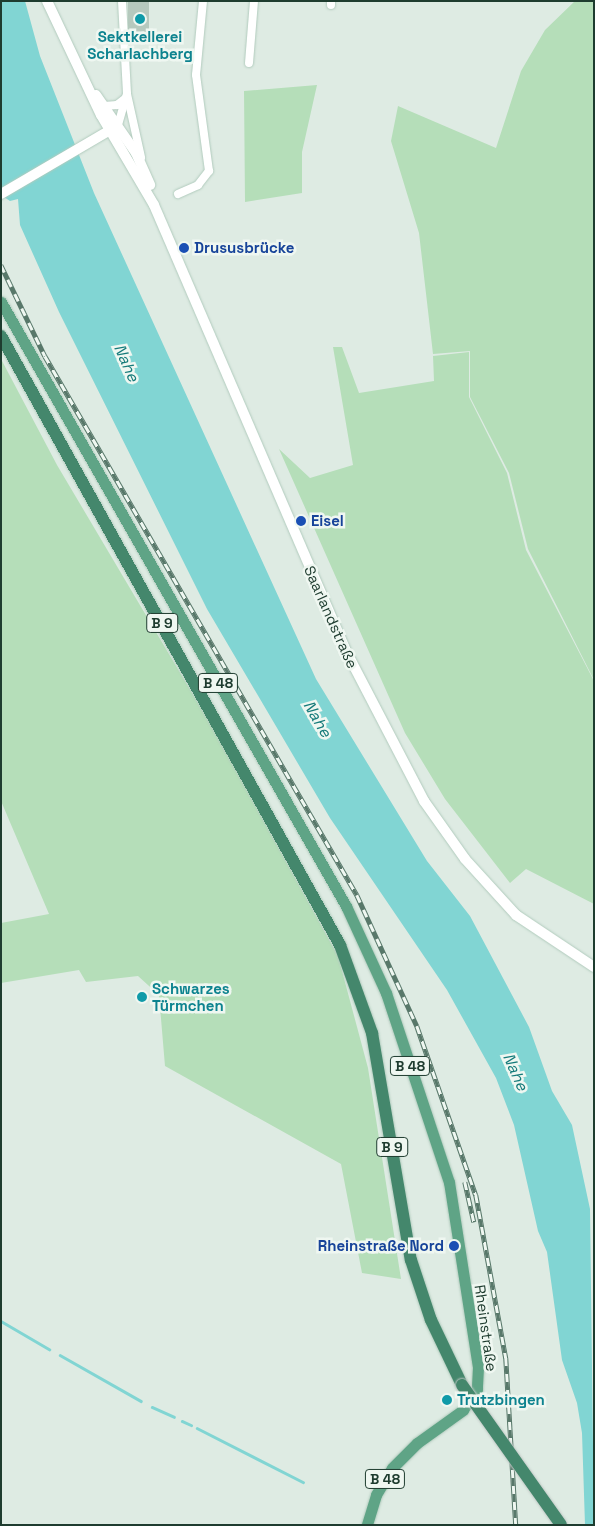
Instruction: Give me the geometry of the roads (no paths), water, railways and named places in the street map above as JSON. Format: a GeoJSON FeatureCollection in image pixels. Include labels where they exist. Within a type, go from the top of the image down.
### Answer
{"type":"FeatureCollection","features":[{"type":"Feature","properties":{"kind":"highway","name":"B 9"},"geometry":{"type":"LineString","coordinates":[[1,336],[340,945],[374,1041],[411,1260],[437,1334],[462,1385],[561,1525]]}},
{"type":"Feature","properties":{"kind":"main road"},"geometry":{"type":"LineString","coordinates":[[47,1],[83,79],[115,127]]}},
{"type":"Feature","properties":{"kind":"main road"},"geometry":{"type":"LineString","coordinates":[[83,79],[104,106],[115,127]]}},
{"type":"Feature","properties":{"kind":"main road"},"geometry":{"type":"LineString","coordinates":[[1,194],[96,140],[115,127]]}},
{"type":"Feature","properties":{"kind":"main road","name":"Saarlandstraße"},"geometry":{"type":"LineString","coordinates":[[115,127],[142,163],[154,205]]}},
{"type":"Feature","properties":{"kind":"main road","name":"Saarlandstraße"},"geometry":{"type":"LineString","coordinates":[[115,127],[154,205],[350,660],[424,801],[465,859],[516,916],[594,968]]}},
{"type":"Feature","properties":{"kind":"main road","name":"Rheinstraße"},"geometry":{"type":"LineString","coordinates":[[1,302],[346,906],[386,993],[449,1182],[478,1367],[477,1389],[463,1410],[418,1442],[392,1468],[376,1495],[367,1525]]}},
{"type":"Feature","properties":{"kind":"street"},"geometry":{"type":"LineString","coordinates":[[122,1],[127,96],[132,110],[142,163]]}},
{"type":"Feature","properties":{"kind":"street"},"geometry":{"type":"LineString","coordinates":[[178,194],[198,184],[209,171],[196,75],[203,1]]}},
{"type":"Feature","properties":{"kind":"street"},"geometry":{"type":"LineString","coordinates":[[249,63],[254,1]]}},
{"type":"Feature","properties":{"kind":"street"},"geometry":{"type":"LineString","coordinates":[[104,106],[117,105],[127,96]]}},
{"type":"Feature","properties":{"kind":"street"},"geometry":{"type":"LineString","coordinates":[[115,127],[127,96]]}},
{"type":"Feature","properties":{"kind":"street"},"geometry":{"type":"LineString","coordinates":[[115,127],[130,119],[132,110]]}},
{"type":"Feature","properties":{"kind":"water","name":"Nahe"},"geometry":{"type":"Polygon","coordinates":[[[1,1],[25,1],[40,56],[94,193],[316,679],[427,861],[470,916],[529,1027],[552,1091],[572,1125],[590,1209],[594,1525],[585,1525],[582,1433],[577,1403],[562,1360],[547,1252],[538,1231],[514,1125],[496,1078],[447,990],[330,818],[207,609],[59,312],[20,225],[18,199],[10,201],[1,195],[1,1]]]}},
{"type":"Feature","properties":{"kind":"waterway"},"geometry":{"type":"LineString","coordinates":[[1,1321],[49,1349]]}},
{"type":"Feature","properties":{"kind":"waterway"},"geometry":{"type":"LineString","coordinates":[[60,1355],[141,1401]]}},
{"type":"Feature","properties":{"kind":"waterway"},"geometry":{"type":"LineString","coordinates":[[152,1407],[174,1417]]}},
{"type":"Feature","properties":{"kind":"waterway"},"geometry":{"type":"LineString","coordinates":[[182,1421],[191,1425]]}},
{"type":"Feature","properties":{"kind":"waterway"},"geometry":{"type":"LineString","coordinates":[[197,1428],[303,1482]]}},
{"type":"Feature","properties":{"kind":"railway"},"geometry":{"type":"LineString","coordinates":[[1,265],[45,356],[357,895],[417,1026],[476,1195],[506,1358],[516,1525]]}},
{"type":"Feature","properties":{"kind":"railway"},"geometry":{"type":"LineString","coordinates":[[465,1182],[474,1222]]}},
{"type":"Feature","properties":{"kind":"place","name":"Sektkellerei Scharlachberg"},"geometry":{"type":"Point","coordinates":[140,19]}},
{"type":"Feature","properties":{"kind":"place","name":"Drususbrücke"},"geometry":{"type":"Point","coordinates":[184,248]}},
{"type":"Feature","properties":{"kind":"place","name":"Eisel"},"geometry":{"type":"Point","coordinates":[301,521]}},
{"type":"Feature","properties":{"kind":"place","name":"Schwarzes Türmchen"},"geometry":{"type":"Point","coordinates":[142,997]}},
{"type":"Feature","properties":{"kind":"place","name":"Rheinstraße Nord"},"geometry":{"type":"Point","coordinates":[454,1246]}},
{"type":"Feature","properties":{"kind":"place","name":"Trutzbingen"},"geometry":{"type":"Point","coordinates":[447,1400]}}]}
